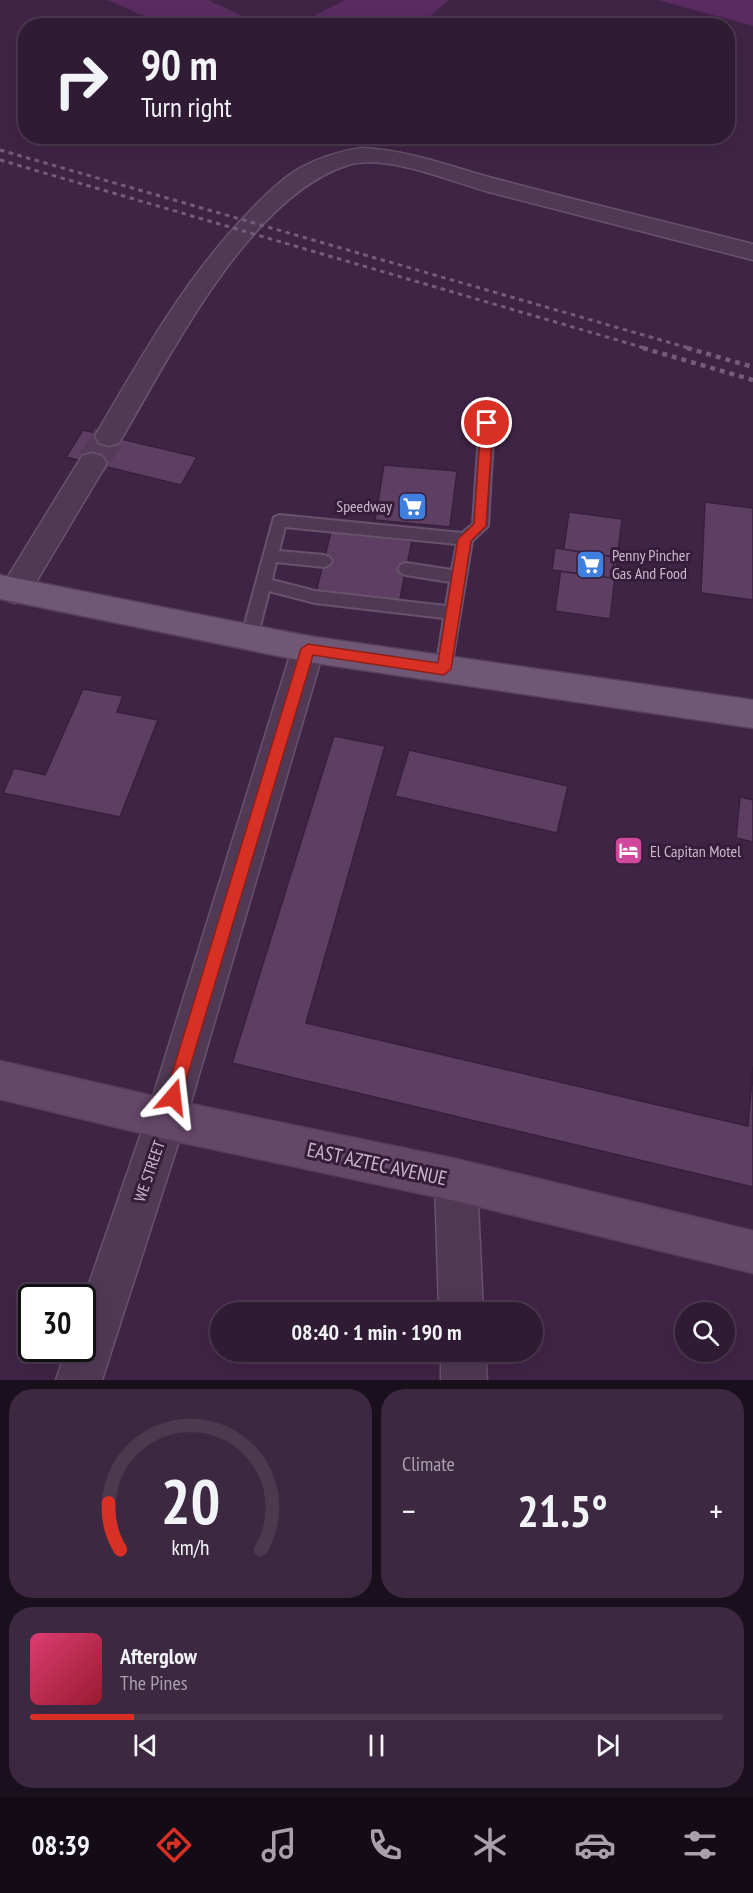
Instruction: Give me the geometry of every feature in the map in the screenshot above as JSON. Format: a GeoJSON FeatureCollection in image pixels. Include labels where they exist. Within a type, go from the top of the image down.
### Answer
{"type":"FeatureCollection","features":[{"type":"Feature","properties":{"kind":"main road"},"geometry":{"type":"LineString","coordinates":[[7,589],[308,649],[753,714]]}},
{"type":"Feature","properties":{"kind":"main road","name":"EAST AZTEC AVENUE"},"geometry":{"type":"LineString","coordinates":[[0,1080],[166,1119],[456,1180],[753,1252]]}},
{"type":"Feature","properties":{"kind":"street"},"geometry":{"type":"LineString","coordinates":[[109,436],[192,299],[222,258],[257,217],[292,184],[316,170],[345,158],[377,157],[417,162],[490,185],[753,252]]}},
{"type":"Feature","properties":{"kind":"street"},"geometry":{"type":"LineString","coordinates":[[7,589],[92,463]]}},
{"type":"Feature","properties":{"kind":"street","name":"WE STREET"},"geometry":{"type":"LineString","coordinates":[[79,1380],[166,1119],[308,649]]}},
{"type":"Feature","properties":{"kind":"street"},"geometry":{"type":"LineString","coordinates":[[456,1180],[461,1302]]}},
{"type":"Feature","properties":{"kind":"street"},"geometry":{"type":"LineString","coordinates":[[463,1362],[464,1380]]}},
{"type":"Feature","properties":{"kind":"lane"},"geometry":{"type":"LineString","coordinates":[[444,669],[465,539],[480,526],[488,403]]}},
{"type":"Feature","properties":{"kind":"lane"},"geometry":{"type":"LineString","coordinates":[[249,638],[279,521],[465,539]]}},
{"type":"Feature","properties":{"kind":"lane"},"geometry":{"type":"LineString","coordinates":[[271,556],[324,561]]}},
{"type":"Feature","properties":{"kind":"lane"},"geometry":{"type":"LineString","coordinates":[[406,569],[458,577]]}},
{"type":"Feature","properties":{"kind":"lane"},"geometry":{"type":"LineString","coordinates":[[263,584],[315,597],[452,613]]}},
{"type":"Feature","properties":{"kind":"shaded area"},"geometry":{"type":"Polygon","coordinates":[[[108,0],[208,0],[247,18],[148,18],[108,0]]]}},
{"type":"Feature","properties":{"kind":"shaded area"},"geometry":{"type":"Polygon","coordinates":[[[345,0],[449,0],[428,18],[309,18],[345,0]]]}},
{"type":"Feature","properties":{"kind":"shaded area"},"geometry":{"type":"Polygon","coordinates":[[[658,0],[753,0],[753,26],[735,21],[735,18],[724,18],[658,0]]]}},
{"type":"Feature","properties":{"kind":"building"},"geometry":{"type":"Polygon","coordinates":[[[83,430],[197,457],[181,485],[66,457],[83,430]]]}},
{"type":"Feature","properties":{"kind":"building"},"geometry":{"type":"Polygon","coordinates":[[[384,465],[457,471],[450,527],[375,520],[384,465]]]}},
{"type":"Feature","properties":{"kind":"building"},"geometry":{"type":"Polygon","coordinates":[[[705,502],[753,508],[753,600],[701,593],[705,502]]]}},
{"type":"Feature","properties":{"kind":"building"},"geometry":{"type":"Polygon","coordinates":[[[569,512],[622,519],[610,619],[555,611],[569,512]]]}},
{"type":"Feature","properties":{"kind":"building"},"geometry":{"type":"Polygon","coordinates":[[[331,532],[412,541],[399,603],[316,592],[331,532]]]}},
{"type":"Feature","properties":{"kind":"building"},"geometry":{"type":"Polygon","coordinates":[[[555,548],[614,557],[612,578],[552,570],[555,548]]]}},
{"type":"Feature","properties":{"kind":"building"},"geometry":{"type":"Polygon","coordinates":[[[83,689],[123,696],[117,712],[158,720],[120,817],[3,793],[14,768],[45,775],[83,689]]]}},
{"type":"Feature","properties":{"kind":"building"},"geometry":{"type":"Polygon","coordinates":[[[334,736],[385,746],[306,1023],[748,1126],[753,1066],[753,1187],[232,1063],[334,736]]]}},
{"type":"Feature","properties":{"kind":"building"},"geometry":{"type":"Polygon","coordinates":[[[409,750],[568,786],[557,833],[395,796],[409,750]]]}},
{"type":"Feature","properties":{"kind":"building"},"geometry":{"type":"Polygon","coordinates":[[[740,797],[753,800],[753,842],[736,838],[740,797]]]}},
{"type":"Feature","properties":{"kind":"tunnel"},"geometry":{"type":"LineString","coordinates":[[92,463],[109,436]]}},
{"type":"Feature","properties":{"kind":"railway"},"geometry":{"type":"LineString","coordinates":[[0,150],[692,349]]}},
{"type":"Feature","properties":{"kind":"railway"},"geometry":{"type":"LineString","coordinates":[[0,160],[648,349]]}},
{"type":"Feature","properties":{"kind":"railway"},"geometry":{"type":"LineString","coordinates":[[643,348],[753,380]]}},
{"type":"Feature","properties":{"kind":"railway"},"geometry":{"type":"LineString","coordinates":[[687,348],[753,367]]}},
{"type":"Feature","properties":{"kind":"place","name":"Speedway"},"geometry":{"type":"Point","coordinates":[413,506]}},
{"type":"Feature","properties":{"kind":"place","name":"Penny Pincher Gas And Food"},"geometry":{"type":"Point","coordinates":[591,564]}},
{"type":"Feature","properties":{"kind":"place","name":"El Capitan Motel"},"geometry":{"type":"Point","coordinates":[629,851]}},
{"type":"Feature","properties":{"kind":"route"},"geometry":{"type":"LineString","coordinates":[[173,1097],[308,649],[444,669],[465,539],[480,526],[487,423]]}}]}
